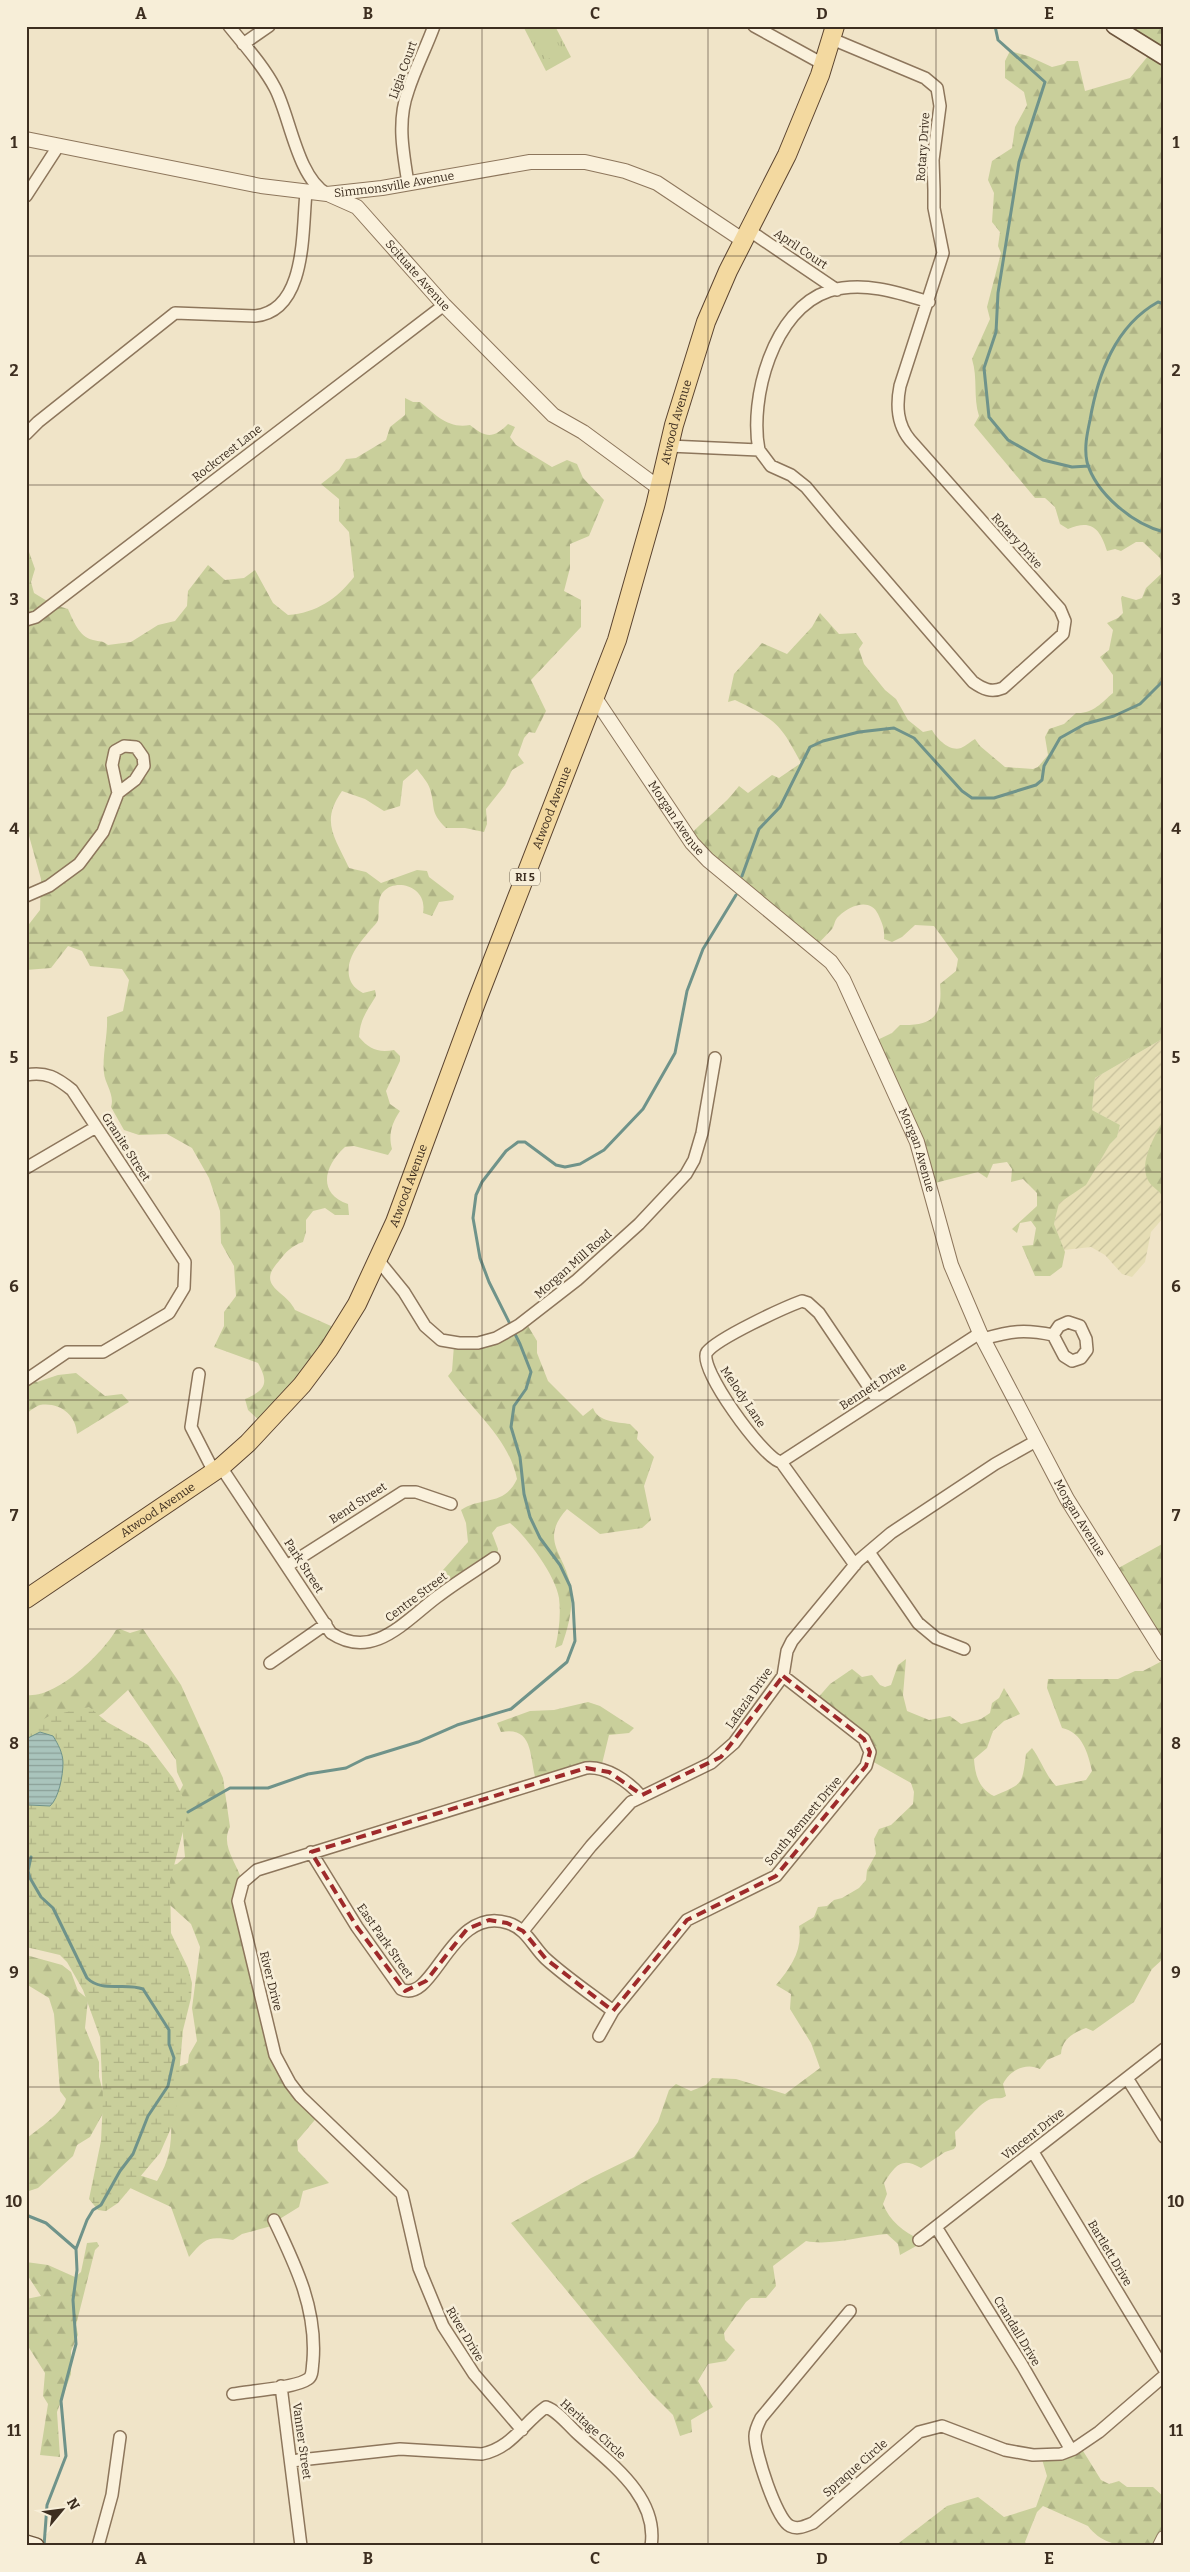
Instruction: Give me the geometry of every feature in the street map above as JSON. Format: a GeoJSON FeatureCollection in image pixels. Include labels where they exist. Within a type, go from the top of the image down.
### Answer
{"type":"FeatureCollection","features":[{"type":"Feature","properties":{"kind":"main road"},"geometry":{"type":"LineString","coordinates":[[1114,26],[1164,57]]}},
{"type":"Feature","properties":{"kind":"main road","name":"Atwood Avenue"},"geometry":{"type":"LineString","coordinates":[[26,1599],[218,1470],[248,1443],[302,1385],[324,1356],[357,1304],[395,1222],[476,1003],[617,640],[684,389],[706,322],[787,155],[823,64],[833,32]]}},
{"type":"Feature","properties":{"kind":"main road"},"geometry":{"type":"LineString","coordinates":[[26,2543],[36,2546]]}},
{"type":"Feature","properties":{"kind":"street","name":"Scituate Avenue"},"geometry":{"type":"LineString","coordinates":[[229,26],[266,71],[275,87],[282,102],[295,148],[318,189],[357,207],[444,305],[553,415],[584,432],[659,488]]}},
{"type":"Feature","properties":{"kind":"street"},"geometry":{"type":"LineString","coordinates":[[243,44],[269,26]]}},
{"type":"Feature","properties":{"kind":"street","name":"Ligia Court"},"geometry":{"type":"LineString","coordinates":[[408,183],[402,142],[403,110],[407,92],[434,26]]}},
{"type":"Feature","properties":{"kind":"street"},"geometry":{"type":"LineString","coordinates":[[754,26],[823,64]]}},
{"type":"Feature","properties":{"kind":"street","name":"Rotary Drive"},"geometry":{"type":"LineString","coordinates":[[759,450],[771,466],[806,486],[823,504],[836,523],[973,682],[983,689],[1000,690],[1063,634],[1065,617],[1060,609],[910,440],[901,427],[898,416],[900,386],[929,302],[943,253],[934,208],[934,160],[940,106],[937,88],[925,78],[833,32]]}},
{"type":"Feature","properties":{"kind":"street","name":"Simmonsville Avenue"},"geometry":{"type":"LineString","coordinates":[[26,139],[306,193],[326,194],[348,193],[530,162],[585,162],[625,170],[657,183],[747,236]]}},
{"type":"Feature","properties":{"kind":"street"},"geometry":{"type":"LineString","coordinates":[[26,196],[59,145]]}},
{"type":"Feature","properties":{"kind":"street"},"geometry":{"type":"LineString","coordinates":[[26,434],[38,422],[175,313],[255,316],[266,314],[281,303],[293,288],[297,274],[306,193]]}},
{"type":"Feature","properties":{"kind":"street","name":"April Court"},"geometry":{"type":"LineString","coordinates":[[747,236],[837,290]]}},
{"type":"Feature","properties":{"kind":"street"},"geometry":{"type":"LineString","coordinates":[[670,446],[759,450],[756,431],[758,398],[768,364],[778,341],[790,322],[804,307],[822,294],[868,286],[929,302]]}},
{"type":"Feature","properties":{"kind":"street","name":"Rockcrest Lane"},"geometry":{"type":"LineString","coordinates":[[26,620],[36,617],[444,305]]}},
{"type":"Feature","properties":{"kind":"street","name":"Morgan Avenue"},"geometry":{"type":"LineString","coordinates":[[595,698],[692,843],[708,860],[831,962],[843,979],[917,1142],[951,1265],[982,1336],[1067,1499],[1164,1654]]}},
{"type":"Feature","properties":{"kind":"street"},"geometry":{"type":"LineString","coordinates":[[26,896],[49,886],[79,864],[103,832],[118,792]]}},
{"type":"Feature","properties":{"kind":"street","name":"Morgan Mill Road"},"geometry":{"type":"LineString","coordinates":[[378,1260],[404,1292],[425,1326],[441,1340],[459,1343],[478,1343],[496,1338],[519,1325],[577,1280],[639,1224],[686,1174],[694,1160],[699,1142],[715,1058]]}},
{"type":"Feature","properties":{"kind":"street","name":"Granite Street"},"geometry":{"type":"LineString","coordinates":[[26,1075],[36,1073],[56,1076],[72,1090],[185,1262],[184,1288],[169,1313],[103,1352],[67,1352],[26,1380]]}},
{"type":"Feature","properties":{"kind":"street"},"geometry":{"type":"LineString","coordinates":[[26,1168],[96,1127]]}},
{"type":"Feature","properties":{"kind":"street","name":"Melody Lane"},"geometry":{"type":"LineString","coordinates":[[855,1565],[782,1462],[776,1461],[765,1451],[745,1427],[708,1369],[705,1356],[719,1342],[802,1301],[808,1303],[819,1313],[877,1400]]}},
{"type":"Feature","properties":{"kind":"street","name":"Bennett Drive"},"geometry":{"type":"LineString","coordinates":[[782,1462],[877,1400],[982,1336],[1014,1330],[1030,1330],[1053,1335]]}},
{"type":"Feature","properties":{"kind":"street","name":"Park Street"},"geometry":{"type":"LineString","coordinates":[[199,1374],[191,1427],[218,1470],[326,1624]]}},
{"type":"Feature","properties":{"kind":"street","name":"Lafazia Drive"},"geometry":{"type":"LineString","coordinates":[[523,1931],[612,1821],[631,1802],[689,1775],[721,1757],[734,1743],[782,1676],[787,1651],[792,1641],[855,1565],[916,1515],[995,1464],[1036,1441]]}},
{"type":"Feature","properties":{"kind":"street","name":"Bend Street"},"geometry":{"type":"LineString","coordinates":[[287,1566],[403,1492],[416,1492],[450,1504]]}},
{"type":"Feature","properties":{"kind":"street"},"geometry":{"type":"LineString","coordinates":[[869,1552],[918,1623],[936,1638],[964,1649]]}},
{"type":"Feature","properties":{"kind":"street","name":"Centre Street"},"geometry":{"type":"LineString","coordinates":[[326,1624],[331,1633],[342,1640],[354,1644],[388,1635],[437,1597],[494,1558]]}},
{"type":"Feature","properties":{"kind":"street"},"geometry":{"type":"LineString","coordinates":[[270,1663],[326,1624]]}},
{"type":"Feature","properties":{"kind":"street","name":"South Bennett Drive"},"geometry":{"type":"LineString","coordinates":[[599,2036],[613,2011],[687,1920],[776,1876],[866,1766],[870,1752],[864,1739],[782,1676]]}},
{"type":"Feature","properties":{"kind":"street","name":"River Drive"},"geometry":{"type":"LineString","coordinates":[[522,2430],[474,2374],[443,2326],[419,2268],[402,2194],[300,2096],[290,2083],[275,2055],[238,1901],[240,1889],[243,1882],[257,1870],[586,1768],[596,1767],[609,1772],[642,1796]]}},
{"type":"Feature","properties":{"kind":"street","name":"East Park Street"},"geometry":{"type":"LineString","coordinates":[[311,1852],[356,1927],[396,1982],[405,1991],[414,1990],[426,1980],[467,1929],[477,1923],[498,1920],[523,1931],[546,1959],[613,2011]]}},
{"type":"Feature","properties":{"kind":"street","name":"Vincent Drive"},"geometry":{"type":"LineString","coordinates":[[919,2240],[1164,2048]]}},
{"type":"Feature","properties":{"kind":"street"},"geometry":{"type":"LineString","coordinates":[[1127,2078],[1164,2137]]}},
{"type":"Feature","properties":{"kind":"street","name":"Bartlett Drive"},"geometry":{"type":"LineString","coordinates":[[1032,2152],[1164,2369]]}},
{"type":"Feature","properties":{"kind":"street"},"geometry":{"type":"LineString","coordinates":[[233,2394],[281,2386],[310,2378],[314,2346],[307,2296],[274,2220]]}},
{"type":"Feature","properties":{"kind":"street","name":"Crandall Drive"},"geometry":{"type":"LineString","coordinates":[[936,2227],[1022,2365],[1071,2450]]}},
{"type":"Feature","properties":{"kind":"street","name":"Spraque Circle"},"geometry":{"type":"LineString","coordinates":[[850,2311],[761,2418],[754,2434],[771,2499],[779,2516],[790,2526],[797,2528],[812,2523],[912,2437],[927,2429],[942,2426],[951,2428],[1005,2450],[1033,2455],[1061,2454],[1071,2450],[1099,2432],[1164,2376]]}},
{"type":"Feature","properties":{"kind":"street","name":"Vanner Street"},"geometry":{"type":"LineString","coordinates":[[281,2386],[301,2546]]}},
{"type":"Feature","properties":{"kind":"street","name":"Heritage Circle"},"geometry":{"type":"LineString","coordinates":[[291,2462],[400,2449],[482,2454],[501,2447],[522,2430],[543,2408],[549,2408],[632,2486],[649,2516],[653,2536],[651,2546]]}},
{"type":"Feature","properties":{"kind":"street"},"geometry":{"type":"LineString","coordinates":[[98,2546],[112,2496],[120,2437]]}},
{"type":"Feature","properties":{"kind":"street"},"geometry":{"type":"LineString","coordinates":[[1160,2546],[1164,2538]]}},
{"type":"Feature","properties":{"kind":"highlighted area"},"geometry":{"type":"Polygon","coordinates":[[[783,1676],[864,1739],[870,1752],[866,1766],[776,1876],[687,1920],[613,2011],[546,1959],[523,1931],[507,1923],[489,1920],[467,1929],[426,1981],[405,1991],[357,1927],[311,1852],[586,1768],[609,1772],[642,1795],[721,1757],[783,1676]]]}},
{"type":"Feature","properties":{"kind":"shaded area"},"geometry":{"type":"Polygon","coordinates":[[[1164,1038],[1164,1118],[1148,1153],[1149,1181],[1163,1196],[1164,1217],[1151,1232],[1145,1262],[1132,1277],[1122,1274],[1105,1255],[1091,1247],[1064,1250],[1054,1224],[1059,1202],[1086,1184],[1110,1144],[1117,1137],[1120,1125],[1092,1110],[1095,1078],[1164,1038]]]}},
{"type":"Feature","properties":{"kind":"green space"},"geometry":{"type":"Polygon","coordinates":[[[523,26],[555,26],[571,57],[546,71],[523,26]]]}},
{"type":"Feature","properties":{"kind":"green space"},"geometry":{"type":"Polygon","coordinates":[[[549,26],[562,52],[546,60],[529,27],[549,26]]]}},
{"type":"Feature","properties":{"kind":"green space"},"geometry":{"type":"Polygon","coordinates":[[[1116,26],[1164,26],[1164,1038],[1095,1078],[1092,1110],[1120,1125],[1117,1137],[1110,1144],[1086,1185],[1059,1203],[1054,1224],[1065,1252],[1062,1267],[1050,1276],[1035,1276],[1022,1246],[1033,1245],[1036,1228],[1031,1221],[1020,1223],[1017,1233],[1012,1229],[1037,1206],[1037,1193],[1023,1179],[1011,1182],[1012,1169],[1007,1162],[993,1164],[987,1178],[978,1172],[931,1184],[873,1042],[892,1033],[900,1025],[920,1024],[928,1021],[937,1012],[940,1004],[940,984],[956,971],[958,959],[934,926],[915,925],[902,937],[892,942],[884,939],[883,926],[874,909],[870,906],[859,905],[843,912],[836,919],[832,929],[816,946],[709,860],[691,834],[739,786],[748,793],[772,775],[779,778],[801,763],[788,739],[776,724],[735,700],[728,702],[734,674],[762,643],[787,654],[812,627],[820,613],[839,634],[856,633],[863,643],[859,649],[864,664],[885,690],[896,699],[908,720],[923,732],[932,730],[940,741],[953,748],[961,748],[975,739],[980,746],[1005,767],[1033,769],[1038,767],[1048,755],[1045,737],[1049,729],[1064,724],[1076,713],[1092,710],[1113,693],[1113,675],[1100,657],[1109,650],[1113,630],[1107,623],[1118,618],[1123,613],[1122,596],[1136,600],[1142,598],[1146,588],[1161,574],[1160,558],[1143,542],[1136,542],[1121,551],[1115,549],[1107,551],[1101,537],[1094,528],[1083,525],[1068,529],[1060,524],[1055,507],[1045,498],[1035,498],[974,425],[979,416],[972,359],[990,319],[987,307],[1001,253],[998,246],[1000,232],[992,222],[994,193],[988,180],[992,161],[1012,148],[1015,127],[1027,105],[1024,92],[1005,78],[1005,61],[1010,51],[1028,56],[1052,67],[1064,64],[1067,61],[1078,61],[1085,91],[1130,78],[1153,50],[1116,26]]]}},
{"type":"Feature","properties":{"kind":"green space"},"geometry":{"type":"Polygon","coordinates":[[[405,398],[413,402],[420,402],[449,423],[462,426],[470,425],[485,434],[494,434],[508,424],[515,427],[510,437],[516,445],[552,467],[567,460],[577,464],[583,478],[604,500],[589,536],[570,544],[570,568],[564,591],[581,600],[581,627],[531,680],[546,711],[535,733],[529,732],[524,738],[518,755],[524,763],[512,770],[505,785],[486,809],[487,824],[484,832],[465,828],[446,828],[435,813],[429,786],[417,769],[403,781],[400,806],[384,811],[365,799],[342,791],[335,802],[331,821],[332,830],[349,868],[366,872],[381,883],[417,870],[427,871],[429,877],[454,896],[453,900],[439,902],[432,916],[423,913],[421,896],[416,891],[403,885],[389,887],[380,898],[377,921],[358,945],[352,956],[349,976],[352,984],[363,993],[375,990],[376,996],[362,1020],[359,1037],[366,1045],[374,1049],[383,1051],[394,1050],[400,1056],[400,1061],[386,1091],[390,1104],[400,1111],[392,1129],[390,1138],[392,1149],[388,1155],[354,1146],[345,1147],[332,1162],[327,1178],[328,1186],[338,1199],[348,1204],[349,1215],[335,1215],[325,1208],[313,1211],[306,1220],[306,1232],[303,1242],[289,1250],[272,1270],[271,1283],[291,1303],[295,1310],[331,1326],[336,1339],[263,1424],[248,1410],[245,1399],[252,1396],[264,1385],[264,1376],[258,1363],[214,1347],[224,1326],[224,1312],[236,1296],[234,1266],[221,1243],[220,1211],[209,1178],[192,1148],[167,1134],[139,1135],[124,1130],[111,1107],[112,1098],[105,1077],[104,1066],[107,1017],[123,1011],[129,980],[122,969],[90,966],[82,951],[68,946],[51,968],[26,970],[26,928],[40,910],[41,879],[26,825],[26,550],[28,549],[35,569],[31,582],[34,593],[52,604],[68,609],[80,632],[88,638],[108,645],[131,642],[158,625],[175,621],[187,606],[188,591],[208,565],[225,580],[244,578],[255,570],[273,603],[288,615],[317,608],[333,598],[354,577],[349,532],[339,521],[339,499],[321,484],[339,470],[346,459],[356,458],[386,440],[390,427],[405,415],[405,398]]]}},
{"type":"Feature","properties":{"kind":"green space"},"geometry":{"type":"Polygon","coordinates":[[[1164,1118],[1164,1200],[1149,1182],[1145,1166],[1149,1149],[1164,1118]]]}},
{"type":"Feature","properties":{"kind":"green space"},"geometry":{"type":"Polygon","coordinates":[[[525,1321],[537,1341],[537,1353],[548,1381],[583,1416],[593,1408],[595,1413],[603,1419],[630,1424],[638,1432],[637,1439],[654,1457],[644,1486],[651,1520],[642,1528],[600,1534],[567,1509],[558,1521],[554,1540],[569,1578],[571,1612],[562,1645],[555,1648],[560,1617],[557,1589],[540,1557],[510,1523],[497,1527],[492,1533],[498,1549],[497,1557],[456,1584],[443,1570],[468,1542],[466,1523],[461,1510],[506,1494],[517,1479],[513,1464],[498,1437],[448,1376],[452,1371],[454,1345],[477,1343],[525,1321]]]}},
{"type":"Feature","properties":{"kind":"green space"},"geometry":{"type":"Polygon","coordinates":[[[76,1373],[105,1396],[122,1394],[129,1402],[77,1434],[74,1421],[66,1411],[60,1408],[40,1405],[26,1414],[26,1374],[37,1382],[58,1375],[76,1373]]]}},
{"type":"Feature","properties":{"kind":"green space"},"geometry":{"type":"Polygon","coordinates":[[[1164,1543],[1164,1652],[1113,1571],[1164,1543]]]}},
{"type":"Feature","properties":{"kind":"green space"},"geometry":{"type":"Polygon","coordinates":[[[120,1629],[130,1633],[143,1629],[181,1685],[223,1778],[230,1827],[227,1834],[228,1847],[243,1883],[240,1901],[285,2072],[319,2115],[297,2141],[298,2151],[329,2183],[303,2191],[299,2207],[278,2220],[275,2225],[242,2234],[233,2240],[218,2238],[208,2240],[203,2242],[189,2257],[171,2207],[128,2187],[133,2173],[157,2181],[165,2165],[171,2136],[173,2081],[178,2067],[188,2063],[189,2055],[197,2041],[192,2008],[200,1947],[191,1924],[161,1897],[149,1870],[177,1864],[185,1857],[179,1793],[183,1785],[177,1772],[176,1760],[128,1690],[103,1713],[79,1727],[26,1735],[26,1695],[51,1690],[64,1683],[89,1662],[116,1630],[120,1629]]]}},
{"type":"Feature","properties":{"kind":"green space"},"geometry":{"type":"Polygon","coordinates":[[[906,1659],[903,1695],[907,1711],[929,1720],[950,1716],[961,1724],[981,1719],[990,1713],[992,1703],[999,1698],[1004,1688],[1020,1714],[1004,1721],[993,1731],[987,1748],[974,1759],[975,1771],[981,1785],[994,1796],[1019,1782],[1022,1778],[1026,1754],[1032,1748],[1049,1778],[1056,1786],[1086,1780],[1092,1771],[1083,1744],[1075,1734],[1062,1728],[1047,1688],[1048,1679],[1118,1679],[1135,1671],[1143,1671],[1164,1660],[1164,1958],[1152,1969],[1134,2002],[1093,2031],[1086,2028],[1073,2034],[1066,2040],[1061,2054],[1047,2060],[1040,2069],[1029,2066],[1014,2071],[1003,2084],[1006,2096],[993,2098],[982,2104],[955,2132],[956,2146],[954,2149],[945,2152],[921,2168],[903,2163],[895,2168],[884,2183],[887,2194],[883,2204],[889,2215],[898,2225],[920,2239],[918,2245],[900,2255],[898,2244],[887,2234],[836,2242],[806,2241],[773,2266],[776,2286],[766,2298],[751,2298],[746,2302],[724,2333],[725,2340],[735,2350],[726,2361],[708,2364],[698,2381],[713,2407],[691,2420],[692,2432],[680,2436],[673,2415],[651,2393],[511,2223],[591,2178],[634,2157],[658,2122],[669,2090],[676,2084],[691,2091],[706,2085],[712,2078],[736,2079],[785,2094],[820,2068],[811,2043],[790,2009],[791,1994],[776,1985],[795,1958],[800,1935],[799,1926],[814,1917],[818,1907],[827,1906],[834,1900],[842,1898],[859,1888],[866,1880],[867,1870],[876,1854],[874,1839],[879,1829],[891,1825],[913,1804],[914,1792],[911,1783],[870,1760],[871,1751],[816,1700],[830,1684],[852,1669],[862,1677],[872,1675],[880,1685],[885,1687],[891,1685],[898,1665],[906,1659]]]}},
{"type":"Feature","properties":{"kind":"green space"},"geometry":{"type":"Polygon","coordinates":[[[588,1702],[600,1706],[634,1728],[629,1733],[609,1735],[601,1768],[536,1780],[531,1753],[525,1738],[512,1731],[501,1732],[497,1723],[530,1711],[554,1710],[588,1702]]]}},
{"type":"Feature","properties":{"kind":"green space"},"geometry":{"type":"Polygon","coordinates":[[[89,1707],[107,1722],[148,1745],[173,1778],[187,1805],[188,1812],[170,1881],[171,1933],[188,1968],[192,1983],[191,1998],[183,2030],[175,2119],[160,2153],[118,2203],[106,2211],[98,2210],[89,2199],[101,2141],[103,2099],[100,2037],[83,1990],[67,1962],[60,1955],[26,1947],[26,1730],[49,1716],[89,1707]]]}},
{"type":"Feature","properties":{"kind":"green space"},"geometry":{"type":"Polygon","coordinates":[[[26,1955],[62,1965],[71,1972],[78,1991],[88,1999],[85,2028],[99,2062],[99,2077],[107,2106],[90,2137],[77,2145],[73,2156],[38,2188],[26,2192],[26,2139],[60,2110],[66,2099],[60,2091],[54,2014],[49,1998],[26,1984],[26,1955]]]}},
{"type":"Feature","properties":{"kind":"green space"},"geometry":{"type":"Polygon","coordinates":[[[97,2242],[99,2246],[95,2250],[76,2325],[78,2335],[71,2351],[71,2374],[57,2412],[60,2457],[40,2455],[48,2404],[43,2396],[45,2373],[26,2343],[26,2299],[41,2296],[26,2273],[26,2262],[48,2265],[75,2277],[81,2272],[87,2243],[97,2242]]]}},
{"type":"Feature","properties":{"kind":"green space"},"geometry":{"type":"Polygon","coordinates":[[[1080,2446],[1101,2480],[1109,2484],[1119,2481],[1127,2487],[1153,2487],[1164,2497],[1164,2546],[1132,2546],[1113,2543],[1104,2540],[1088,2526],[1043,2506],[1037,2512],[1025,2542],[1028,2546],[895,2546],[947,2506],[978,2497],[1004,2517],[1036,2507],[1047,2476],[1041,2456],[1080,2446]]]}},
{"type":"Feature","properties":{"kind":"water"},"geometry":{"type":"Polygon","coordinates":[[[40,1732],[53,1736],[60,1749],[63,1763],[61,1780],[56,1798],[50,1806],[29,1805],[26,1808],[26,1739],[40,1732]]]}},
{"type":"Feature","properties":{"kind":"waterway"},"geometry":{"type":"LineString","coordinates":[[995,26],[998,40],[1045,82],[1019,162],[998,293],[996,332],[984,368],[989,417],[1008,440],[1043,460],[1072,467],[1089,466]]}},
{"type":"Feature","properties":{"kind":"waterway"},"geometry":{"type":"LineString","coordinates":[[1164,304],[1158,302],[1130,324],[1111,353],[1093,403],[1086,452],[1087,462],[1092,474],[1107,496],[1128,515],[1152,528],[1164,532]]}},
{"type":"Feature","properties":{"kind":"waterway"},"geometry":{"type":"LineString","coordinates":[[742,876],[759,829],[780,807],[810,747],[823,741],[859,732],[894,728],[914,738],[962,791],[972,798],[994,798],[1036,785],[1042,780],[1044,766],[1060,738],[1085,724],[1114,716],[1140,704],[1164,680]]}},
{"type":"Feature","properties":{"kind":"waterway"},"geometry":{"type":"LineString","coordinates":[[188,1812],[230,1788],[268,1788],[308,1774],[346,1768],[366,1758],[418,1742],[457,1725],[511,1709],[567,1662],[575,1641],[570,1586],[560,1565],[540,1538],[530,1517],[524,1494],[520,1457],[511,1427],[514,1406],[526,1389],[531,1372],[520,1344],[489,1282],[480,1258],[473,1218],[476,1195],[482,1182],[506,1151],[518,1142],[525,1142],[556,1165],[565,1167],[580,1164],[604,1150],[643,1109],[675,1053],[687,991],[703,949],[736,895]]}},
{"type":"Feature","properties":{"kind":"waterway"},"geometry":{"type":"LineString","coordinates":[[31,1857],[28,1871],[30,1878],[41,1897],[53,1908],[87,1978],[100,1985],[129,1986],[143,1989],[169,2030],[169,2044],[174,2058],[168,2086],[148,2116],[133,2154],[120,2171],[101,2205],[93,2210],[87,2220],[76,2249],[77,2270],[73,2300],[76,2344],[61,2401],[66,2456],[47,2505],[44,2546]]}},
{"type":"Feature","properties":{"kind":"waterway"},"geometry":{"type":"LineString","coordinates":[[26,2215],[46,2223],[76,2249]]}}]}
